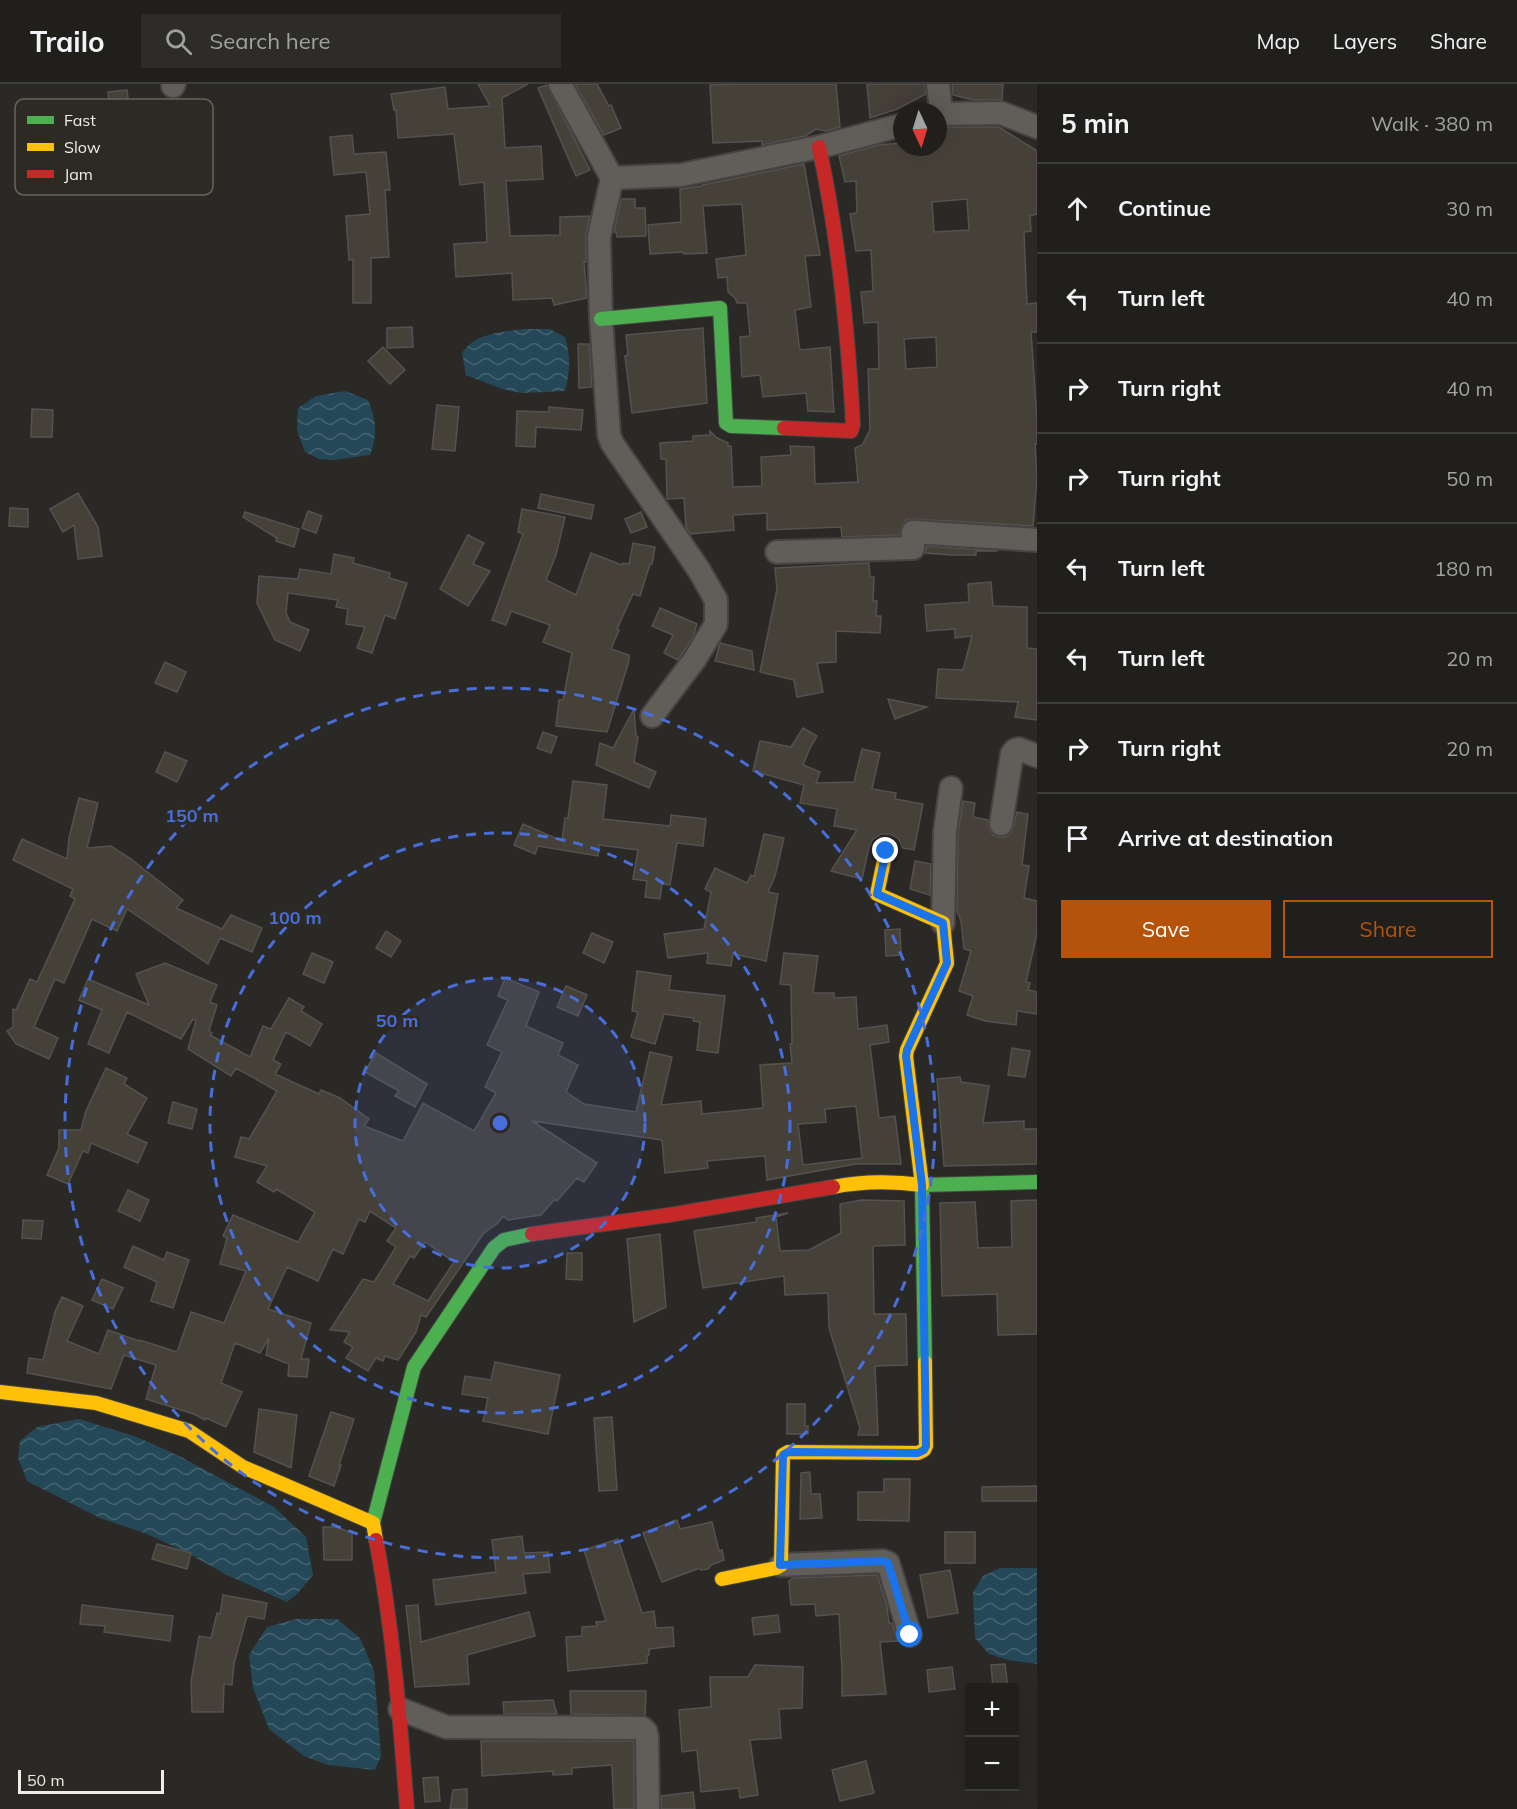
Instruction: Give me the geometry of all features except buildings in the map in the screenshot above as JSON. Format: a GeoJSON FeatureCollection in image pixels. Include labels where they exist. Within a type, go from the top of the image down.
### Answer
{"type":"FeatureCollection","features":[{"type":"Feature","properties":{"kind":"street"},"geometry":{"type":"LineString","coordinates":[[560,84],[612,178],[599,237],[601,320],[609,435],[612,443],[699,570],[716,600],[716,624],[695,659],[652,716]]}},
{"type":"Feature","properties":{"kind":"street"},"geometry":{"type":"LineString","coordinates":[[938,84],[939,102]]}},
{"type":"Feature","properties":{"kind":"street"},"geometry":{"type":"LineString","coordinates":[[947,113],[1001,114],[1037,127]]}},
{"type":"Feature","properties":{"kind":"street"},"geometry":{"type":"LineString","coordinates":[[612,178],[681,175],[819,147],[893,127]]}},
{"type":"Feature","properties":{"kind":"street"},"geometry":{"type":"LineString","coordinates":[[601,320],[720,308],[726,423],[731,426],[851,431],[854,424],[851,372],[840,262],[832,202],[819,147]]}},
{"type":"Feature","properties":{"kind":"street"},"geometry":{"type":"LineString","coordinates":[[777,552],[914,548],[913,532],[1037,540]]}},
{"type":"Feature","properties":{"kind":"street"},"geometry":{"type":"LineString","coordinates":[[1001,824],[1012,754],[1019,749],[1037,756]]}},
{"type":"Feature","properties":{"kind":"street"},"geometry":{"type":"LineString","coordinates":[[780,1565],[783,1455],[788,1452],[918,1453],[926,1446],[922,1185],[906,1056],[947,963],[943,923],[945,831],[951,788]]}},
{"type":"Feature","properties":{"kind":"street"},"geometry":{"type":"LineString","coordinates":[[886,851],[877,894],[943,923]]}},
{"type":"Feature","properties":{"kind":"street"},"geometry":{"type":"LineString","coordinates":[[407,1809],[400,1709],[384,1580],[373,1523],[414,1367],[494,1248],[504,1240],[514,1237],[669,1215],[859,1182],[922,1185],[1037,1182]]}},
{"type":"Feature","properties":{"kind":"street"},"geometry":{"type":"LineString","coordinates":[[0,1392],[96,1403],[189,1431],[243,1467],[373,1523]]}},
{"type":"Feature","properties":{"kind":"street"},"geometry":{"type":"LineString","coordinates":[[722,1579],[776,1568],[780,1565],[883,1561],[888,1563],[910,1635]]}},
{"type":"Feature","properties":{"kind":"street"},"geometry":{"type":"LineString","coordinates":[[400,1709],[446,1727],[645,1729],[648,1809]]}},
{"type":"Feature","properties":{"kind":"water"},"geometry":{"type":"Polygon","coordinates":[[[523,329],[550,329],[565,337],[569,364],[565,391],[522,393],[502,389],[466,375],[462,353],[467,346],[481,337],[523,329]]]}},
{"type":"Feature","properties":{"kind":"water"},"geometry":{"type":"Polygon","coordinates":[[[345,391],[368,400],[375,427],[370,455],[334,460],[319,459],[305,452],[297,430],[298,408],[316,396],[345,391]]]}},
{"type":"Feature","properties":{"kind":"water"},"geometry":{"type":"Polygon","coordinates":[[[79,1419],[137,1437],[179,1456],[274,1507],[306,1537],[313,1575],[287,1602],[227,1575],[184,1551],[147,1534],[100,1518],[27,1481],[18,1458],[20,1441],[37,1427],[79,1419]]]}},
{"type":"Feature","properties":{"kind":"water"},"geometry":{"type":"Polygon","coordinates":[[[1000,1568],[1037,1568],[1037,1664],[1008,1660],[989,1654],[975,1638],[973,1592],[983,1576],[1000,1568]]]}},
{"type":"Feature","properties":{"kind":"water"},"geometry":{"type":"Polygon","coordinates":[[[296,1619],[337,1619],[360,1638],[374,1671],[381,1756],[375,1770],[328,1765],[304,1756],[269,1729],[253,1688],[249,1655],[267,1627],[296,1619]]]}},
{"type":"Feature","properties":{"kind":"traffic: fast"},"geometry":{"type":"LineString","coordinates":[[601,319],[720,308],[726,423],[731,426],[784,428]]}},
{"type":"Feature","properties":{"kind":"traffic: fast"},"geometry":{"type":"LineString","coordinates":[[925,1362],[922,1185],[1037,1182]]}},
{"type":"Feature","properties":{"kind":"traffic: fast"},"geometry":{"type":"LineString","coordinates":[[373,1523],[414,1367],[494,1248],[504,1240],[532,1234]]}},
{"type":"Feature","properties":{"kind":"traffic: slow"},"geometry":{"type":"LineString","coordinates":[[833,1187],[877,1182],[922,1185],[906,1056],[947,963],[943,923],[877,894],[886,851]]}},
{"type":"Feature","properties":{"kind":"traffic: slow"},"geometry":{"type":"LineString","coordinates":[[722,1579],[781,1565],[783,1455],[788,1452],[918,1453],[924,1450],[926,1446],[925,1362]]}},
{"type":"Feature","properties":{"kind":"traffic: slow"},"geometry":{"type":"LineString","coordinates":[[0,1392],[96,1403],[189,1431],[243,1467],[373,1523],[376,1540]]}},
{"type":"Feature","properties":{"kind":"traffic: jam"},"geometry":{"type":"LineString","coordinates":[[784,428],[851,431],[853,425],[842,285],[819,147]]}},
{"type":"Feature","properties":{"kind":"traffic: jam"},"geometry":{"type":"LineString","coordinates":[[532,1234],[669,1215],[833,1187]]}},
{"type":"Feature","properties":{"kind":"traffic: jam"},"geometry":{"type":"LineString","coordinates":[[376,1540],[399,1708],[407,1809]]}},
{"type":"Feature","properties":{"kind":"route"},"geometry":{"type":"LineString","coordinates":[[886,851],[877,894],[943,923],[948,956],[906,1056],[922,1185],[926,1446],[918,1453],[788,1452],[783,1455],[782,1558],[780,1565],[883,1561],[888,1563],[910,1635]]}}]}
